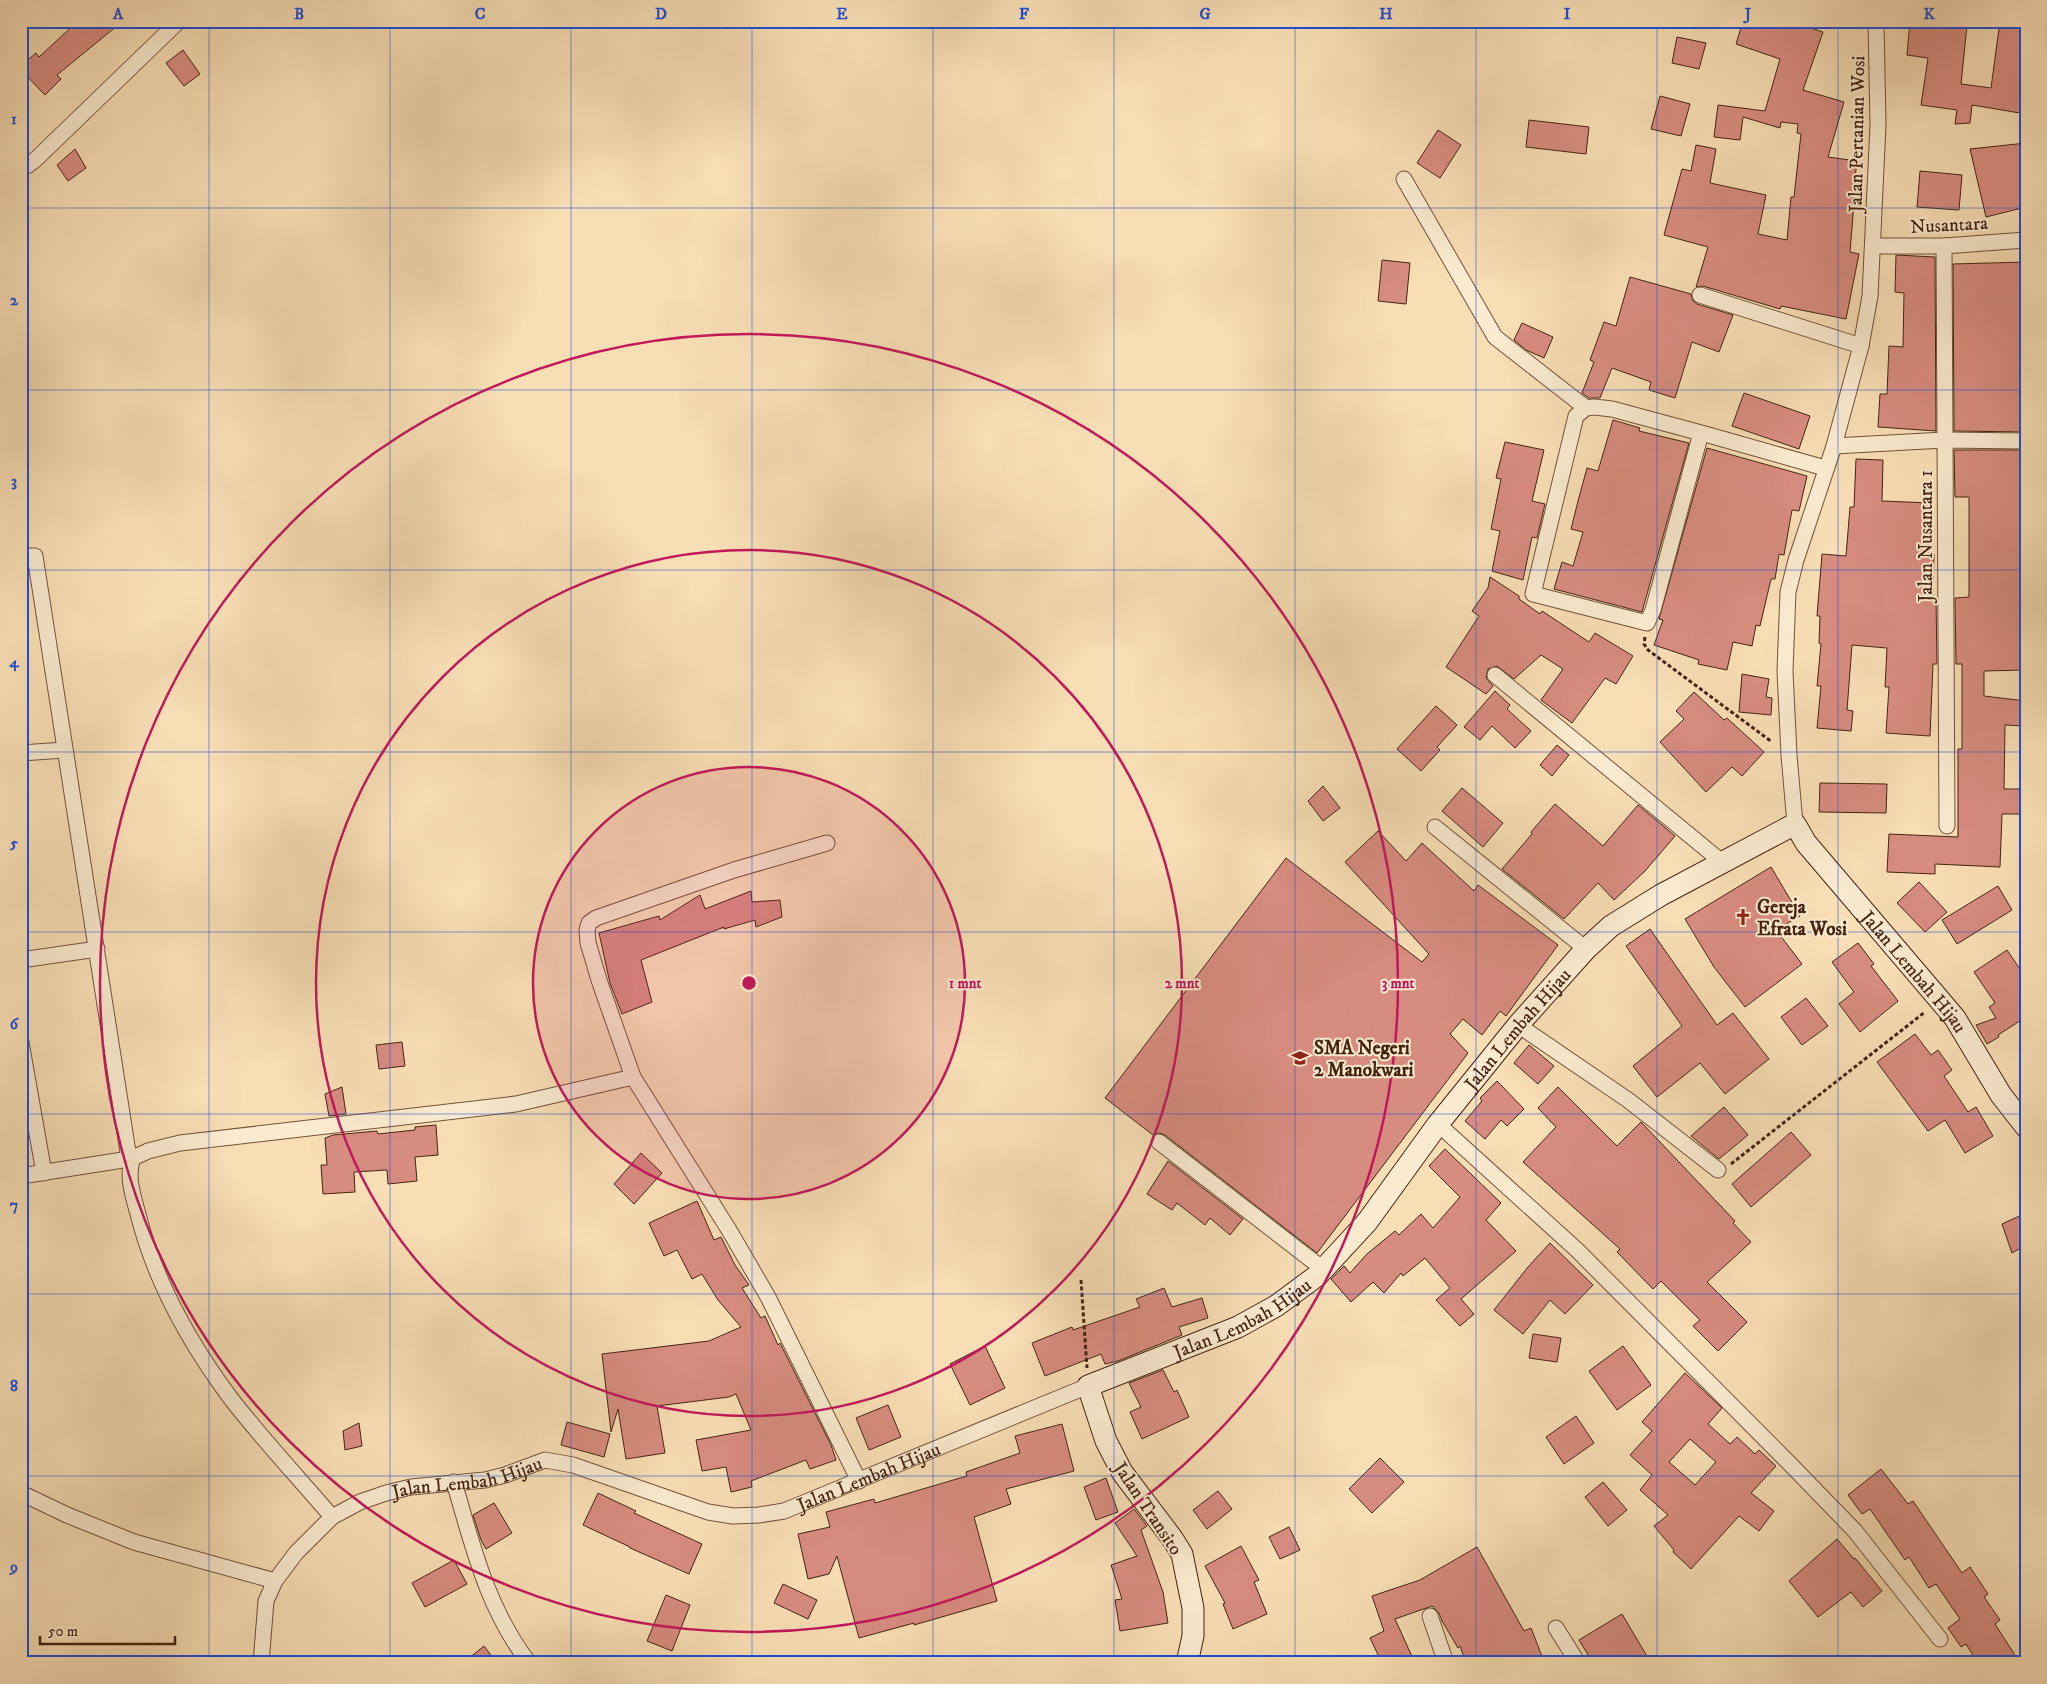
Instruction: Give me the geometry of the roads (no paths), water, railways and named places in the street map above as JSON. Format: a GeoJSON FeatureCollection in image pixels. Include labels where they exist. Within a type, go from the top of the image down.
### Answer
{"type":"FeatureCollection","features":[{"type":"Feature","properties":{"kind":"street"},"geometry":{"type":"LineString","coordinates":[[21,166],[26,166],[35,160],[179,21]]}},
{"type":"Feature","properties":{"kind":"street","name":"Jalan Pertanian Wosi"},"geometry":{"type":"LineString","coordinates":[[1795,824],[1785,671],[1788,592],[1796,560],[1825,468],[1834,446],[1861,346],[1870,296],[1874,246],[1878,125],[1876,21]]}},
{"type":"Feature","properties":{"kind":"street"},"geometry":{"type":"LineString","coordinates":[[1404,179],[1495,337],[1586,408]]}},
{"type":"Feature","properties":{"kind":"street","name":"Nusantara"},"geometry":{"type":"LineString","coordinates":[[1874,246],[1944,246],[2026,240]]}},
{"type":"Feature","properties":{"kind":"street","name":"Jalan Nusantara 1"},"geometry":{"type":"LineString","coordinates":[[1944,246],[1947,826]]}},
{"type":"Feature","properties":{"kind":"street"},"geometry":{"type":"LineString","coordinates":[[1700,295],[1861,346]]}},
{"type":"Feature","properties":{"kind":"street"},"geometry":{"type":"LineString","coordinates":[[1702,433],[1653,610],[1645,624],[1533,594],[1576,416],[1586,408],[1612,409],[1702,433],[1825,468]]}},
{"type":"Feature","properties":{"kind":"street"},"geometry":{"type":"LineString","coordinates":[[1834,446],[1944,440],[2026,440]]}},
{"type":"Feature","properties":{"kind":"street"},"geometry":{"type":"LineString","coordinates":[[21,556],[35,556],[130,1162],[134,1198],[142,1232],[157,1269],[195,1345],[230,1397],[332,1517]]}},
{"type":"Feature","properties":{"kind":"street"},"geometry":{"type":"LineString","coordinates":[[1495,675],[1722,862]]}},
{"type":"Feature","properties":{"kind":"street"},"geometry":{"type":"LineString","coordinates":[[21,753],[65,750]]}},
{"type":"Feature","properties":{"kind":"street","name":"Jalan Lembah Hijau"},"geometry":{"type":"LineString","coordinates":[[262,1663],[266,1601],[275,1581],[296,1553],[332,1517],[360,1502],[386,1493],[411,1487],[485,1480],[505,1475],[545,1460],[573,1464],[680,1504],[708,1512],[733,1516],[784,1511],[1088,1386],[1238,1327],[1276,1306],[1320,1272],[1367,1222],[1438,1124],[1518,1025],[1586,949],[1620,921],[1661,895],[1795,824],[1806,843],[1955,1018],[2001,1095],[2026,1127]]}},
{"type":"Feature","properties":{"kind":"street"},"geometry":{"type":"LineString","coordinates":[[1436,828],[1586,949]]}},
{"type":"Feature","properties":{"kind":"street"},"geometry":{"type":"LineString","coordinates":[[827,843],[734,870],[596,918],[589,923],[586,930],[600,984],[633,1077],[729,1230],[768,1297],[859,1481]]}},
{"type":"Feature","properties":{"kind":"street"},"geometry":{"type":"LineString","coordinates":[[21,960],[97,949]]}},
{"type":"Feature","properties":{"kind":"street"},"geometry":{"type":"LineString","coordinates":[[1518,1025],[1628,1100],[1718,1170]]}},
{"type":"Feature","properties":{"kind":"street"},"geometry":{"type":"LineString","coordinates":[[21,1042],[44,1173]]}},
{"type":"Feature","properties":{"kind":"street"},"geometry":{"type":"LineString","coordinates":[[21,1176],[130,1162],[138,1154],[174,1144],[516,1104],[633,1077]]}},
{"type":"Feature","properties":{"kind":"street"},"geometry":{"type":"LineString","coordinates":[[1438,1124],[1577,1250],[1790,1464],[1854,1531],[1940,1639]]}},
{"type":"Feature","properties":{"kind":"street"},"geometry":{"type":"LineString","coordinates":[[1159,1142],[1320,1272]]}},
{"type":"Feature","properties":{"kind":"street","name":"Jalan Transito"},"geometry":{"type":"LineString","coordinates":[[1088,1386],[1106,1441],[1122,1472],[1182,1554],[1194,1608],[1193,1636],[1187,1663]]}},
{"type":"Feature","properties":{"kind":"street"},"geometry":{"type":"LineString","coordinates":[[454,1482],[480,1569],[499,1617],[529,1663]]}},
{"type":"Feature","properties":{"kind":"street"},"geometry":{"type":"LineString","coordinates":[[21,1494],[134,1542],[275,1581]]}},
{"type":"Feature","properties":{"kind":"street"},"geometry":{"type":"LineString","coordinates":[[1430,1616],[1446,1663]]}},
{"type":"Feature","properties":{"kind":"street"},"geometry":{"type":"LineString","coordinates":[[1556,1628],[1578,1663]]}},
{"type":"Feature","properties":{"kind":"place","name":"Gereja Efrata Wosi"},"geometry":{"type":"Point","coordinates":[1743,917]}},
{"type":"Feature","properties":{"kind":"place","name":"SMA Negeri 2 Manokwari"},"geometry":{"type":"Point","coordinates":[1300,1058]}}]}
